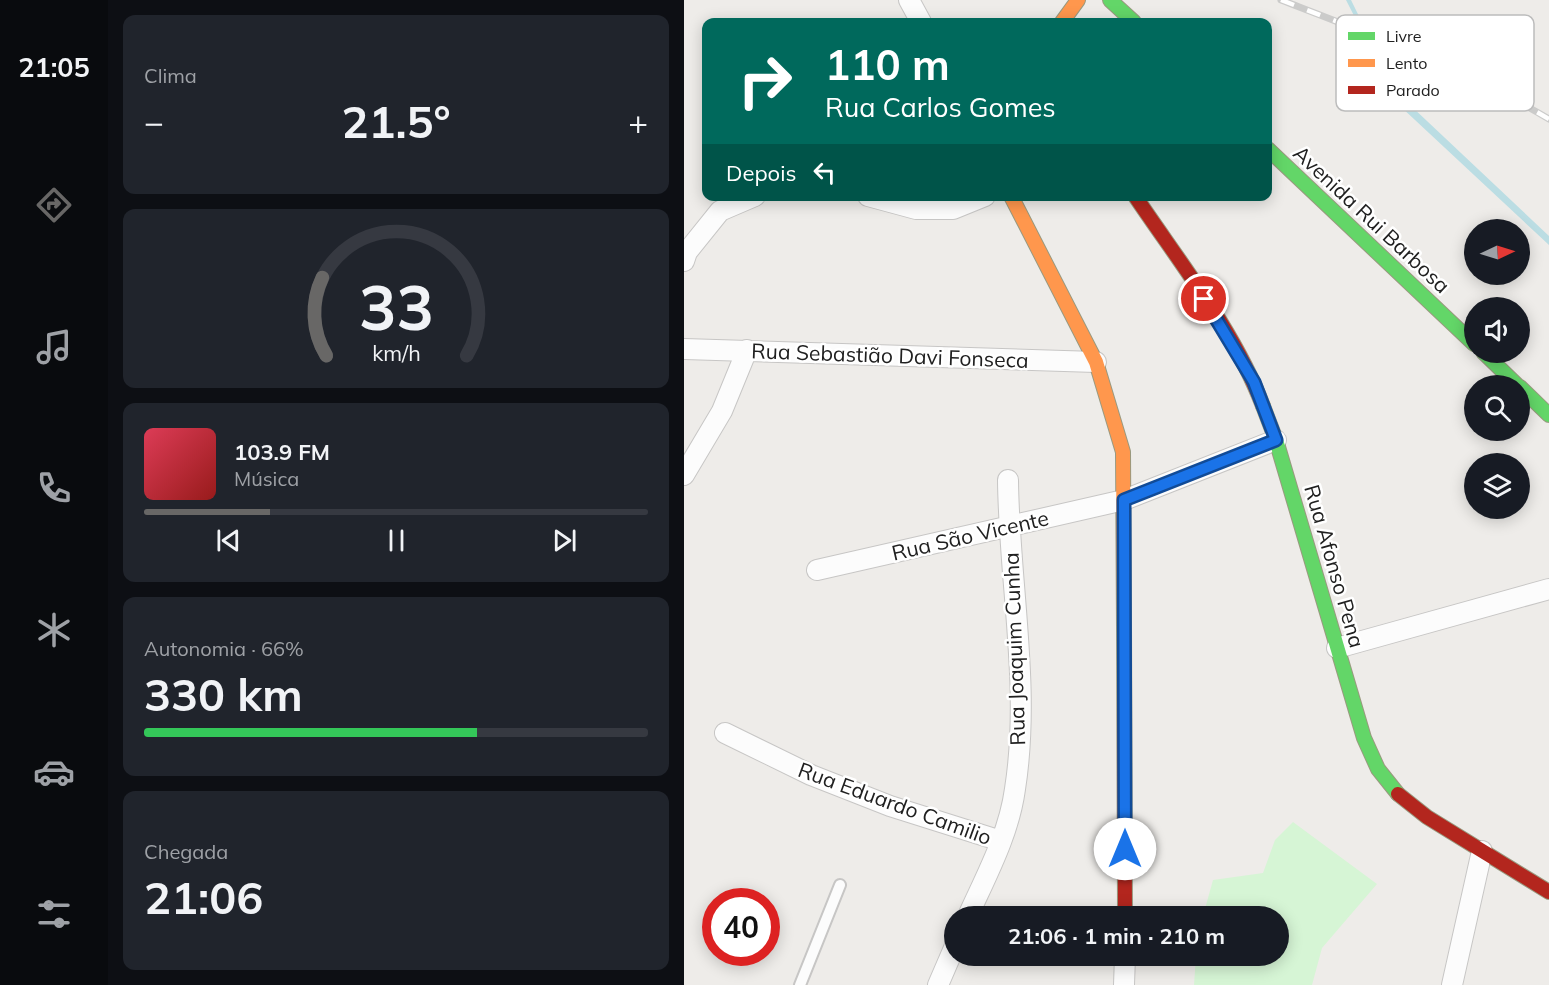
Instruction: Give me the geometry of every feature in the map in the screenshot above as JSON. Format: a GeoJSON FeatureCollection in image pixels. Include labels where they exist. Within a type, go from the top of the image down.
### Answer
{"type":"FeatureCollection","features":[{"type":"Feature","properties":{"kind":"main road"},"geometry":{"type":"LineString","coordinates":[[1065,18],[1078,0]]}},
{"type":"Feature","properties":{"kind":"main road"},"geometry":{"type":"LineString","coordinates":[[1110,0],[1130,18]]}},
{"type":"Feature","properties":{"kind":"main road","name":"Avenida Rui Barbosa"},"geometry":{"type":"LineString","coordinates":[[1272,153],[1464,335]]}},
{"type":"Feature","properties":{"kind":"main road"},"geometry":{"type":"LineString","coordinates":[[1014,201],[1096,362],[1123,452],[1125,906]]}},
{"type":"Feature","properties":{"kind":"main road","name":"Rua Afonso Pena"},"geometry":{"type":"LineString","coordinates":[[1138,201],[1216,316],[1254,382],[1276,440],[1364,738],[1378,769],[1393,790],[1427,817],[1549,892]]}},
{"type":"Feature","properties":{"kind":"main road"},"geometry":{"type":"LineString","coordinates":[[1495,363],[1507,375]]}},
{"type":"Feature","properties":{"kind":"main road"},"geometry":{"type":"LineString","coordinates":[[1530,397],[1549,415]]}},
{"type":"Feature","properties":{"kind":"street"},"geometry":{"type":"LineString","coordinates":[[909,0],[919,18]]}},
{"type":"Feature","properties":{"kind":"street"},"geometry":{"type":"LineString","coordinates":[[684,261],[687,252],[720,211],[743,201]]}},
{"type":"Feature","properties":{"kind":"street"},"geometry":{"type":"LineString","coordinates":[[888,201],[916,208],[953,209],[973,201]]}},
{"type":"Feature","properties":{"kind":"street","name":"Rua Sebastião Davi Fonseca"},"geometry":{"type":"LineString","coordinates":[[684,349],[1096,362]]}},
{"type":"Feature","properties":{"kind":"street"},"geometry":{"type":"LineString","coordinates":[[684,475],[722,411],[747,350]]}},
{"type":"Feature","properties":{"kind":"street","name":"Rua São Vicente"},"geometry":{"type":"LineString","coordinates":[[817,570],[1124,500],[1276,440]]}},
{"type":"Feature","properties":{"kind":"street","name":"Rua Joaquim Cunha"},"geometry":{"type":"LineString","coordinates":[[972,906],[1001,841],[1015,790],[1020,736],[1016,616],[1008,525],[1008,480]]}},
{"type":"Feature","properties":{"kind":"street"},"geometry":{"type":"LineString","coordinates":[[1337,648],[1549,589]]}},
{"type":"Feature","properties":{"kind":"street","name":"Rua Eduardo Camilio"},"geometry":{"type":"LineString","coordinates":[[725,733],[811,775],[891,806],[1001,841]]}},
{"type":"Feature","properties":{"kind":"street"},"geometry":{"type":"LineString","coordinates":[[1452,985],[1482,851]]}},
{"type":"Feature","properties":{"kind":"street"},"geometry":{"type":"LineString","coordinates":[[938,985],[946,966]]}},
{"type":"Feature","properties":{"kind":"street"},"geometry":{"type":"LineString","coordinates":[[1124,985],[1125,966]]}},
{"type":"Feature","properties":{"kind":"lane"},"geometry":{"type":"LineString","coordinates":[[800,985],[840,885]]}},
{"type":"Feature","properties":{"kind":"green space"},"geometry":{"type":"Polygon","coordinates":[[[1293,822],[1377,884],[1322,948],[1312,985],[1194,985],[1195,966],[1289,966],[1289,906],[1206,906],[1213,880],[1263,873],[1275,840],[1293,822]]]}},
{"type":"Feature","properties":{"kind":"water"},"geometry":{"type":"Polygon","coordinates":[[[1346,0],[1351,0],[1358,15],[1354,15],[1346,0]]]}},
{"type":"Feature","properties":{"kind":"water"},"geometry":{"type":"Polygon","coordinates":[[[1405,111],[1416,111],[1549,236],[1549,245],[1530,227],[1530,219],[1521,219],[1405,111]]]}},
{"type":"Feature","properties":{"kind":"railway"},"geometry":{"type":"LineString","coordinates":[[1281,0],[1336,22]]}},
{"type":"Feature","properties":{"kind":"railway"},"geometry":{"type":"LineString","coordinates":[[1534,111],[1549,119]]}},
{"type":"Feature","properties":{"kind":"traffic: fast"},"geometry":{"type":"LineString","coordinates":[[1110,0],[1130,18]]}},
{"type":"Feature","properties":{"kind":"traffic: fast"},"geometry":{"type":"LineString","coordinates":[[1272,153],[1464,335]]}},
{"type":"Feature","properties":{"kind":"traffic: fast"},"geometry":{"type":"LineString","coordinates":[[1494,363],[1507,375]]}},
{"type":"Feature","properties":{"kind":"traffic: fast"},"geometry":{"type":"LineString","coordinates":[[1530,397],[1549,415]]}},
{"type":"Feature","properties":{"kind":"traffic: fast"},"geometry":{"type":"LineString","coordinates":[[1263,406],[1276,440],[1364,738],[1378,769],[1398,794]]}},
{"type":"Feature","properties":{"kind":"traffic: slow"},"geometry":{"type":"LineString","coordinates":[[1065,18],[1078,0]]}},
{"type":"Feature","properties":{"kind":"traffic: slow"},"geometry":{"type":"LineString","coordinates":[[1014,201],[1096,362],[1123,452],[1124,626]]}},
{"type":"Feature","properties":{"kind":"traffic: jam"},"geometry":{"type":"LineString","coordinates":[[1138,201],[1222,324],[1263,406]]}},
{"type":"Feature","properties":{"kind":"traffic: jam"},"geometry":{"type":"LineString","coordinates":[[1124,626],[1125,906]]}},
{"type":"Feature","properties":{"kind":"traffic: jam"},"geometry":{"type":"LineString","coordinates":[[1398,794],[1427,817],[1549,892]]}},
{"type":"Feature","properties":{"kind":"route"},"geometry":{"type":"LineString","coordinates":[[1125,849],[1124,500],[1276,440],[1254,382],[1204,299]]}}]}
